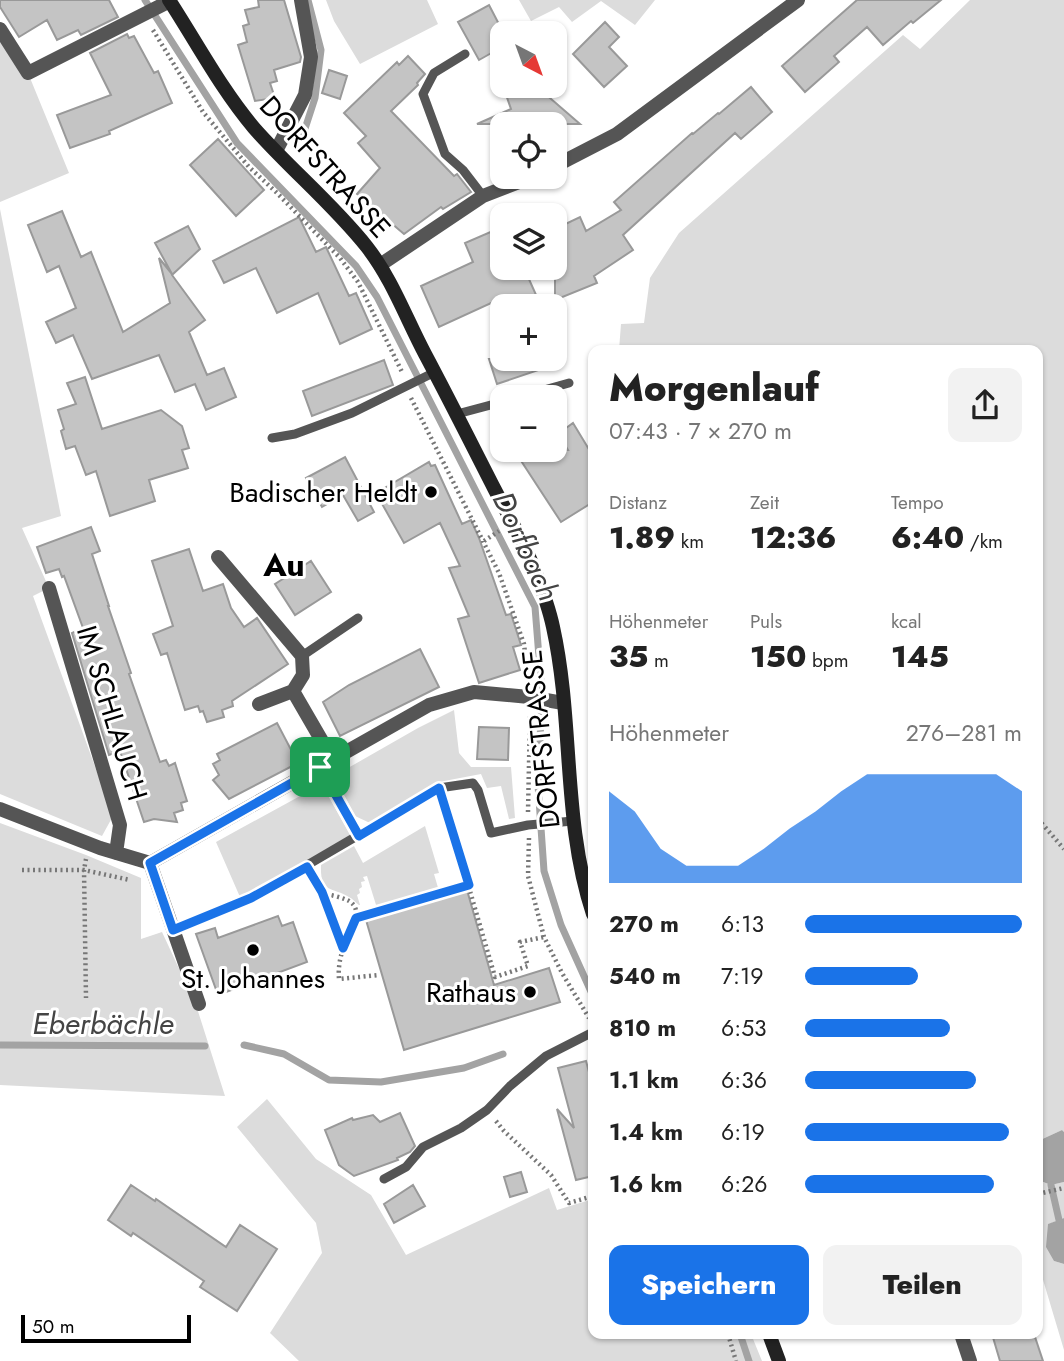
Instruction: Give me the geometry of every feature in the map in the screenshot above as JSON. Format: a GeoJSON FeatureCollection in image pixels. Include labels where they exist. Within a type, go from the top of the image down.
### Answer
{"type":"FeatureCollection","features":[{"type":"Feature","properties":{"kind":"main road","name":"DORFSTRASSE"},"geometry":{"type":"LineString","coordinates":[[166,2],[253,126],[328,202],[380,265],[403,306],[430,374],[457,414],[535,570],[552,624],[559,662],[558,702],[573,821],[582,879],[588,898]]}},
{"type":"Feature","properties":{"kind":"main road"},"geometry":{"type":"LineString","coordinates":[[771,1339],[779,1361]]}},
{"type":"Feature","properties":{"kind":"street"},"geometry":{"type":"LineString","coordinates":[[276,151],[305,95],[311,57],[301,0]]}},
{"type":"Feature","properties":{"kind":"street"},"geometry":{"type":"LineString","coordinates":[[567,160],[617,134],[798,0]]}},
{"type":"Feature","properties":{"kind":"street"},"geometry":{"type":"LineString","coordinates":[[0,29],[28,73],[166,2]]}},
{"type":"Feature","properties":{"kind":"street"},"geometry":{"type":"LineString","coordinates":[[380,265],[483,196],[501,189]]}},
{"type":"Feature","properties":{"kind":"street"},"geometry":{"type":"LineString","coordinates":[[218,556],[302,656],[303,675],[293,691],[259,704]]}},
{"type":"Feature","properties":{"kind":"street","name":"IM SCHLAUCH"},"geometry":{"type":"LineString","coordinates":[[49,588],[120,825],[116,853]]}},
{"type":"Feature","properties":{"kind":"street"},"geometry":{"type":"LineString","coordinates":[[293,691],[333,760]]}},
{"type":"Feature","properties":{"kind":"street"},"geometry":{"type":"LineString","coordinates":[[0,809],[100,848],[150,863],[429,705],[474,692],[558,702]]}},
{"type":"Feature","properties":{"kind":"street"},"geometry":{"type":"LineString","coordinates":[[150,863],[199,1004]]}},
{"type":"Feature","properties":{"kind":"street"},"geometry":{"type":"LineString","coordinates":[[963,1339],[970,1361]]}},
{"type":"Feature","properties":{"kind":"lane"},"geometry":{"type":"LineString","coordinates":[[465,54],[434,72],[423,94],[445,154],[463,170],[483,196]]}},
{"type":"Feature","properties":{"kind":"lane"},"geometry":{"type":"LineString","coordinates":[[272,438],[295,434],[352,413],[430,374]]}},
{"type":"Feature","properties":{"kind":"lane"},"geometry":{"type":"LineString","coordinates":[[562,385],[569,383]]}},
{"type":"Feature","properties":{"kind":"lane"},"geometry":{"type":"LineString","coordinates":[[457,414],[490,405]]}},
{"type":"Feature","properties":{"kind":"lane"},"geometry":{"type":"LineString","coordinates":[[302,656],[358,618]]}},
{"type":"Feature","properties":{"kind":"lane"},"geometry":{"type":"LineString","coordinates":[[173,930],[251,898],[439,788],[473,783],[478,790],[491,833],[529,825],[573,821]]}},
{"type":"Feature","properties":{"kind":"lane"},"geometry":{"type":"LineString","coordinates":[[384,1180],[406,1167],[423,1147],[461,1128],[487,1110],[545,1056],[588,1034]]}},
{"type":"Feature","properties":{"kind":"path"},"geometry":{"type":"LineString","coordinates":[[142,14],[203,112],[250,167],[341,258],[358,282],[409,385],[411,400],[486,539],[524,644],[531,719],[528,876],[544,937],[588,1017]]}},
{"type":"Feature","properties":{"kind":"path"},"geometry":{"type":"LineString","coordinates":[[320,767],[359,836]]}},
{"type":"Feature","properties":{"kind":"path"},"geometry":{"type":"LineString","coordinates":[[439,788],[495,977],[527,966],[520,942],[544,937]]}},
{"type":"Feature","properties":{"kind":"path"},"geometry":{"type":"LineString","coordinates":[[1043,825],[1064,849]]}},
{"type":"Feature","properties":{"kind":"path"},"geometry":{"type":"LineString","coordinates":[[86,855],[86,998]]}},
{"type":"Feature","properties":{"kind":"path"},"geometry":{"type":"LineString","coordinates":[[307,867],[322,892],[343,948]]}},
{"type":"Feature","properties":{"kind":"path"},"geometry":{"type":"LineString","coordinates":[[22,870],[84,870],[130,880]]}},
{"type":"Feature","properties":{"kind":"path"},"geometry":{"type":"LineString","coordinates":[[356,918],[469,885]]}},
{"type":"Feature","properties":{"kind":"path"},"geometry":{"type":"LineString","coordinates":[[322,892],[351,902],[355,909],[356,918],[343,948],[338,970],[339,979],[379,975]]}},
{"type":"Feature","properties":{"kind":"path"},"geometry":{"type":"LineString","coordinates":[[487,1110],[504,1131],[551,1175],[569,1203],[588,1197]]}},
{"type":"Feature","properties":{"kind":"path"},"geometry":{"type":"LineString","coordinates":[[1043,1193],[1064,1188]]}},
{"type":"Feature","properties":{"kind":"path"},"geometry":{"type":"LineString","coordinates":[[729,1339],[736,1361]]}},
{"type":"Feature","properties":{"kind":"shaded area"},"geometry":{"type":"Polygon","coordinates":[[[326,0],[427,0],[438,24],[360,64],[334,21],[326,0]]]}},
{"type":"Feature","properties":{"kind":"shaded area"},"geometry":{"type":"Polygon","coordinates":[[[519,0],[655,0],[635,25],[601,1],[572,22],[559,7],[531,21],[519,0]]]}},
{"type":"Feature","properties":{"kind":"shaded area"},"geometry":{"type":"Polygon","coordinates":[[[970,0],[1064,0],[1064,1132],[1062,1130],[1043,1139],[1043,345],[619,345],[621,324],[644,323],[650,278],[679,233],[903,35],[920,49],[970,0]]]}},
{"type":"Feature","properties":{"kind":"shaded area"},"geometry":{"type":"Polygon","coordinates":[[[0,29],[28,73],[69,173],[0,202],[0,29]]]}},
{"type":"Feature","properties":{"kind":"shaded area"},"geometry":{"type":"Polygon","coordinates":[[[0,209],[61,516],[22,528],[49,588],[33,596],[113,816],[102,836],[0,794],[0,209]]]}},
{"type":"Feature","properties":{"kind":"shaded area"},"geometry":{"type":"Polygon","coordinates":[[[454,710],[459,753],[471,767],[511,767],[515,818],[509,819],[501,786],[487,788],[481,774],[439,782],[370,823],[355,816],[334,776],[454,710]]]}},
{"type":"Feature","properties":{"kind":"shaded area"},"geometry":{"type":"Polygon","coordinates":[[[322,784],[350,835],[259,889],[240,897],[216,842],[322,784]]]}},
{"type":"Feature","properties":{"kind":"shaded area"},"geometry":{"type":"Polygon","coordinates":[[[0,823],[141,878],[141,939],[162,932],[196,1005],[225,1096],[0,1085],[0,823]]]}},
{"type":"Feature","properties":{"kind":"shaded area"},"geometry":{"type":"Polygon","coordinates":[[[425,826],[439,873],[434,874],[439,891],[377,908],[367,876],[363,877],[365,881],[361,882],[362,887],[357,895],[360,905],[328,888],[322,881],[321,865],[354,846],[363,863],[425,826]]]}},
{"type":"Feature","properties":{"kind":"shaded area"},"geometry":{"type":"Polygon","coordinates":[[[267,1099],[316,1159],[371,1195],[406,1255],[549,1188],[557,1210],[588,1201],[588,1339],[753,1339],[762,1361],[299,1361],[270,1333],[322,1253],[316,1223],[237,1127],[267,1099]]]}},
{"type":"Feature","properties":{"kind":"shaded area"},"geometry":{"type":"Polygon","coordinates":[[[1062,1130],[1064,1132],[1064,1182],[1051,1185],[1043,1182],[1043,1139],[1062,1130]]]}},
{"type":"Feature","properties":{"kind":"shaded area"},"geometry":{"type":"Polygon","coordinates":[[[1043,1182],[1051,1185],[1064,1182],[1064,1218],[1049,1224],[1054,1261],[1064,1264],[1064,1350],[1043,1280],[1043,1182]]]}},
{"type":"Feature","properties":{"kind":"shaded area"},"geometry":{"type":"Polygon","coordinates":[[[1064,1218],[1064,1264],[1054,1261],[1046,1247],[1048,1224],[1064,1218]]]}},
{"type":"Feature","properties":{"kind":"building"},"geometry":{"type":"Polygon","coordinates":[[[0,0],[109,0],[118,17],[81,35],[78,30],[57,40],[47,20],[19,37],[0,7],[0,0]]]}},
{"type":"Feature","properties":{"kind":"building"},"geometry":{"type":"Polygon","coordinates":[[[258,0],[284,0],[301,57],[300,62],[274,70],[277,81],[270,83],[275,98],[255,101],[238,45],[247,42],[243,26],[249,24],[245,10],[259,7],[258,0]]]}},
{"type":"Feature","properties":{"kind":"building"},"geometry":{"type":"Polygon","coordinates":[[[857,0],[941,0],[883,45],[867,27],[834,56],[839,62],[805,92],[782,66],[857,0]]]}},
{"type":"Feature","properties":{"kind":"building"},"geometry":{"type":"Polygon","coordinates":[[[489,5],[497,21],[490,21],[490,54],[479,60],[458,22],[489,5]]]}},
{"type":"Feature","properties":{"kind":"building"},"geometry":{"type":"Polygon","coordinates":[[[605,22],[619,37],[609,47],[627,66],[604,87],[573,54],[605,22]]]}},
{"type":"Feature","properties":{"kind":"building"},"geometry":{"type":"Polygon","coordinates":[[[127,34],[129,38],[134,36],[154,73],[158,71],[172,103],[109,131],[110,134],[70,148],[57,115],[111,95],[90,53],[127,34]]]}},
{"type":"Feature","properties":{"kind":"building"},"geometry":{"type":"Polygon","coordinates":[[[408,56],[425,74],[418,85],[391,111],[454,176],[457,174],[471,192],[443,209],[441,207],[404,234],[357,194],[380,168],[358,143],[366,136],[344,113],[397,62],[399,65],[408,56]]]}},
{"type":"Feature","properties":{"kind":"building"},"geometry":{"type":"Polygon","coordinates":[[[329,70],[347,76],[340,99],[322,93],[329,70]]]}},
{"type":"Feature","properties":{"kind":"building"},"geometry":{"type":"Polygon","coordinates":[[[751,87],[772,112],[741,139],[735,133],[623,235],[633,250],[594,276],[597,283],[567,295],[555,294],[555,280],[567,280],[567,223],[580,217],[586,231],[621,210],[614,202],[692,133],[751,87]]]}},
{"type":"Feature","properties":{"kind":"building"},"geometry":{"type":"Polygon","coordinates":[[[507,98],[550,98],[566,112],[504,112],[511,109],[507,98]]]}},
{"type":"Feature","properties":{"kind":"building"},"geometry":{"type":"Polygon","coordinates":[[[567,113],[580,124],[567,124],[567,113]]]}},
{"type":"Feature","properties":{"kind":"building"},"geometry":{"type":"Polygon","coordinates":[[[490,118],[490,124],[477,124],[490,118]]]}},
{"type":"Feature","properties":{"kind":"building"},"geometry":{"type":"Polygon","coordinates":[[[218,139],[264,190],[236,216],[190,165],[218,139]]]}},
{"type":"Feature","properties":{"kind":"building"},"geometry":{"type":"Polygon","coordinates":[[[62,211],[81,257],[91,252],[123,332],[170,303],[159,258],[172,274],[155,243],[188,226],[200,249],[172,275],[205,320],[189,332],[207,375],[224,368],[236,397],[206,410],[195,384],[175,392],[159,355],[92,379],[73,335],[56,343],[46,322],[76,308],[59,266],[47,272],[28,225],[62,211]]]}},
{"type":"Feature","properties":{"kind":"building"},"geometry":{"type":"Polygon","coordinates":[[[299,217],[316,252],[326,247],[349,296],[356,293],[372,329],[340,344],[318,293],[277,313],[256,268],[224,283],[213,261],[299,217]]]}},
{"type":"Feature","properties":{"kind":"building"},"geometry":{"type":"Polygon","coordinates":[[[490,232],[490,280],[529,280],[536,294],[490,294],[490,303],[439,327],[421,286],[473,262],[465,243],[490,232]]]}},
{"type":"Feature","properties":{"kind":"building"},"geometry":{"type":"Polygon","coordinates":[[[384,360],[393,385],[312,416],[303,391],[384,360]]]}},
{"type":"Feature","properties":{"kind":"building"},"geometry":{"type":"Polygon","coordinates":[[[493,371],[535,371],[497,384],[493,371]]]}},
{"type":"Feature","properties":{"kind":"building"},"geometry":{"type":"Polygon","coordinates":[[[85,377],[102,429],[161,410],[182,426],[189,448],[182,450],[188,468],[149,480],[155,501],[110,516],[96,471],[86,475],[75,446],[66,449],[58,410],[76,404],[67,383],[85,377]]]}},
{"type":"Feature","properties":{"kind":"building"},"geometry":{"type":"Polygon","coordinates":[[[573,423],[588,448],[588,505],[561,522],[522,462],[567,462],[567,427],[573,423]]]}},
{"type":"Feature","properties":{"kind":"building"},"geometry":{"type":"Polygon","coordinates":[[[345,457],[374,512],[358,521],[343,495],[322,507],[306,478],[345,457]]]}},
{"type":"Feature","properties":{"kind":"building"},"geometry":{"type":"Polygon","coordinates":[[[429,462],[431,466],[435,465],[462,524],[471,520],[479,538],[506,615],[511,614],[521,645],[513,647],[520,670],[479,683],[458,619],[469,616],[449,568],[460,566],[440,523],[404,543],[376,493],[429,462]]]}},
{"type":"Feature","properties":{"kind":"building"},"geometry":{"type":"Polygon","coordinates":[[[91,527],[100,551],[92,554],[131,673],[129,674],[160,762],[166,760],[169,766],[175,763],[187,801],[181,803],[183,810],[174,813],[177,822],[154,819],[144,822],[120,751],[109,755],[72,633],[83,628],[64,576],[62,577],[59,569],[46,573],[37,547],[91,527]]]}},
{"type":"Feature","properties":{"kind":"building"},"geometry":{"type":"Polygon","coordinates":[[[189,549],[203,591],[223,584],[231,608],[244,627],[257,618],[288,664],[232,701],[233,706],[222,710],[224,717],[207,722],[198,706],[185,710],[167,653],[161,655],[153,634],[173,626],[152,561],[189,549]]]}},
{"type":"Feature","properties":{"kind":"building"},"geometry":{"type":"Polygon","coordinates":[[[311,561],[331,592],[295,615],[275,584],[311,561]]]}},
{"type":"Feature","properties":{"kind":"building"},"geometry":{"type":"Polygon","coordinates":[[[420,649],[439,687],[340,736],[323,702],[349,685],[420,649]]]}},
{"type":"Feature","properties":{"kind":"building"},"geometry":{"type":"Polygon","coordinates":[[[277,723],[298,763],[229,799],[213,780],[219,775],[213,764],[220,760],[217,754],[277,723]]]}},
{"type":"Feature","properties":{"kind":"building"},"geometry":{"type":"Polygon","coordinates":[[[479,727],[509,728],[508,760],[477,759],[479,727]]]}},
{"type":"Feature","properties":{"kind":"building"},"geometry":{"type":"Polygon","coordinates":[[[467,890],[494,985],[549,968],[560,1002],[404,1050],[366,920],[467,890]]]}},
{"type":"Feature","properties":{"kind":"building","name":"St. Johannes"},"geometry":{"type":"Polygon","coordinates":[[[278,916],[282,926],[293,922],[307,962],[218,995],[196,934],[215,928],[218,938],[278,916]]]}},
{"type":"Feature","properties":{"kind":"building"},"geometry":{"type":"Polygon","coordinates":[[[586,1061],[588,1068],[588,1177],[576,1180],[557,1109],[574,1128],[558,1068],[586,1061]]]}},
{"type":"Feature","properties":{"kind":"building"},"geometry":{"type":"Polygon","coordinates":[[[400,1113],[415,1146],[410,1152],[397,1158],[398,1160],[354,1176],[339,1165],[325,1130],[352,1118],[353,1120],[373,1115],[380,1122],[400,1113]]]}},
{"type":"Feature","properties":{"kind":"building"},"geometry":{"type":"Polygon","coordinates":[[[521,1172],[527,1192],[510,1197],[504,1177],[521,1172]]]}},
{"type":"Feature","properties":{"kind":"building"},"geometry":{"type":"Polygon","coordinates":[[[131,1185],[226,1247],[240,1225],[277,1249],[237,1311],[200,1287],[204,1281],[133,1233],[131,1236],[108,1220],[131,1185]]]}},
{"type":"Feature","properties":{"kind":"building"},"geometry":{"type":"Polygon","coordinates":[[[413,1185],[425,1206],[394,1223],[384,1204],[413,1185]]]}},
{"type":"Feature","properties":{"kind":"building"},"geometry":{"type":"Polygon","coordinates":[[[993,1339],[1036,1339],[1043,1361],[1000,1361],[993,1339]]]}},
{"type":"Feature","properties":{"kind":"waterway","name":"Dorfbach"},"geometry":{"type":"LineString","coordinates":[[145,0],[237,143],[356,266],[377,297],[535,607],[542,695],[538,785],[544,871],[561,925],[588,985]]}},
{"type":"Feature","properties":{"kind":"waterway"},"geometry":{"type":"LineString","coordinates":[[302,138],[315,98],[321,50],[308,0]]}},
{"type":"Feature","properties":{"kind":"waterway","name":"Eberbächle"},"geometry":{"type":"LineString","coordinates":[[0,1045],[205,1046]]}},
{"type":"Feature","properties":{"kind":"waterway","name":"Eberbächle"},"geometry":{"type":"LineString","coordinates":[[244,1045],[284,1054],[329,1080],[381,1082],[464,1068],[503,1054]]}},
{"type":"Feature","properties":{"kind":"waterway"},"geometry":{"type":"LineString","coordinates":[[1051,1185],[1059,1220]]}},
{"type":"Feature","properties":{"kind":"waterway","name":"Dorfbach"},"geometry":{"type":"LineString","coordinates":[[742,1339],[749,1361]]}},
{"type":"Feature","properties":{"kind":"place","name":"Badischer Heldt"},"geometry":{"type":"Point","coordinates":[431,492]}},
{"type":"Feature","properties":{"kind":"place","name":"St. Johannes"},"geometry":{"type":"Point","coordinates":[253,950]}},
{"type":"Feature","properties":{"kind":"place","name":"Rathaus"},"geometry":{"type":"Point","coordinates":[530,992]}},
{"type":"Feature","properties":{"kind":"district","name":"Au"},"geometry":{"type":"Point","coordinates":[284,565]}},
{"type":"Feature","properties":{"kind":"route"},"geometry":{"type":"LineString","coordinates":[[320,767],[359,836],[439,788],[469,885],[356,918],[343,948],[322,892],[307,867],[251,898],[173,930],[150,863],[320,767]]}}]}
